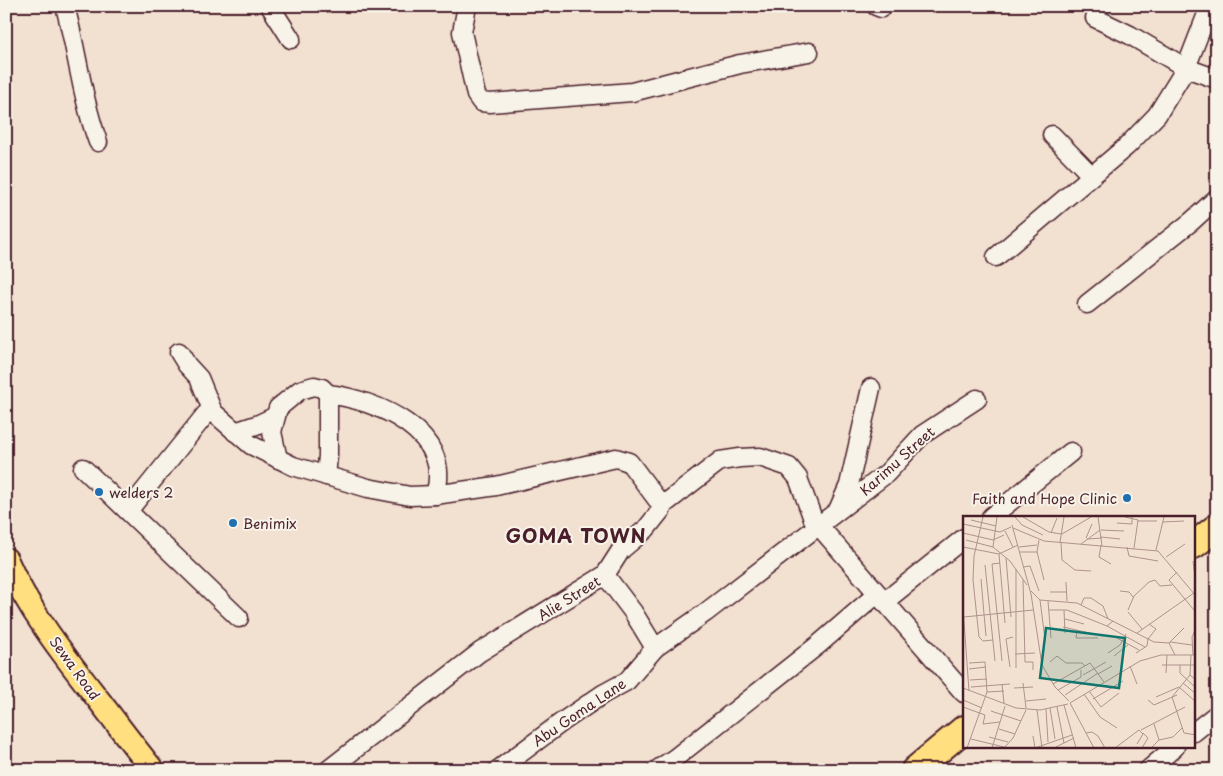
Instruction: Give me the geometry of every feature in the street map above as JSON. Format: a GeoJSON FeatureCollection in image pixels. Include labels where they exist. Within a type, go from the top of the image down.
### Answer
{"type":"FeatureCollection","features":[{"type":"Feature","properties":{"kind":"highway"},"geometry":{"type":"LineString","coordinates":[[1196,543],[1217,527]]}},
{"type":"Feature","properties":{"kind":"highway"},"geometry":{"type":"LineString","coordinates":[[915,770],[963,730]]}},
{"type":"Feature","properties":{"kind":"main road","name":"Sewa Road"},"geometry":{"type":"LineString","coordinates":[[6,559],[27,600],[53,640],[153,770]]}},
{"type":"Feature","properties":{"kind":"street"},"geometry":{"type":"LineString","coordinates":[[65,6],[90,119],[98,142]]}},
{"type":"Feature","properties":{"kind":"street"},"geometry":{"type":"LineString","coordinates":[[270,6],[291,40]]}},
{"type":"Feature","properties":{"kind":"street"},"geometry":{"type":"LineString","coordinates":[[466,6],[462,32],[476,94],[481,102],[490,103],[632,92],[740,64],[809,52]]}},
{"type":"Feature","properties":{"kind":"street"},"geometry":{"type":"LineString","coordinates":[[996,257],[1127,146],[1157,115],[1186,68],[1210,6]]}},
{"type":"Feature","properties":{"kind":"street"},"geometry":{"type":"LineString","coordinates":[[1095,18],[1130,35],[1186,68],[1217,79]]}},
{"type":"Feature","properties":{"kind":"street"},"geometry":{"type":"LineString","coordinates":[[1052,135],[1091,175]]}},
{"type":"Feature","properties":{"kind":"street"},"geometry":{"type":"LineString","coordinates":[[1087,304],[1192,221],[1217,198]]}},
{"type":"Feature","properties":{"kind":"street"},"geometry":{"type":"LineString","coordinates":[[178,352],[187,366],[199,378],[213,412],[250,445],[293,466],[368,488],[410,496],[435,495],[496,486],[616,458],[629,462],[662,506]]}},
{"type":"Feature","properties":{"kind":"street"},"geometry":{"type":"LineString","coordinates":[[278,458],[272,432],[278,408],[300,390],[314,386],[322,388],[328,394],[362,401],[394,414],[408,424],[430,447],[438,463],[439,482],[435,495]]}},
{"type":"Feature","properties":{"kind":"street"},"geometry":{"type":"LineString","coordinates":[[837,513],[849,485],[871,388]]}},
{"type":"Feature","properties":{"kind":"street"},"geometry":{"type":"LineString","coordinates":[[326,476],[328,456],[328,394]]}},
{"type":"Feature","properties":{"kind":"street","name":"Karimu Street"},"geometry":{"type":"LineString","coordinates":[[819,526],[887,473],[922,435],[977,399]]}},
{"type":"Feature","properties":{"kind":"street"},"geometry":{"type":"LineString","coordinates":[[128,511],[206,414],[213,412]]}},
{"type":"Feature","properties":{"kind":"street"},"geometry":{"type":"LineString","coordinates":[[235,432],[276,416]]}},
{"type":"Feature","properties":{"kind":"street"},"geometry":{"type":"LineString","coordinates":[[992,516],[1071,452]]}},
{"type":"Feature","properties":{"kind":"street","name":"Alie Street"},"geometry":{"type":"LineString","coordinates":[[328,770],[480,652],[605,575],[620,550],[646,529],[662,509],[662,506],[720,461],[740,458],[760,457],[789,467],[798,478],[813,519],[963,692]]}},
{"type":"Feature","properties":{"kind":"street"},"geometry":{"type":"LineString","coordinates":[[83,468],[239,618]]}},
{"type":"Feature","properties":{"kind":"street","name":"Abu Goma Lane"},"geometry":{"type":"LineString","coordinates":[[498,770],[562,722],[627,681],[655,648],[705,613],[819,526]]}},
{"type":"Feature","properties":{"kind":"street"},"geometry":{"type":"LineString","coordinates":[[657,770],[675,758],[802,657],[963,539]]}},
{"type":"Feature","properties":{"kind":"street"},"geometry":{"type":"LineString","coordinates":[[605,575],[633,612],[655,648]]}},
{"type":"Feature","properties":{"kind":"street"},"geometry":{"type":"LineString","coordinates":[[1196,730],[1217,714]]}},
{"type":"Feature","properties":{"kind":"street"},"geometry":{"type":"LineString","coordinates":[[1148,770],[1174,748]]}},
{"type":"Feature","properties":{"kind":"place","name":"welders 2"},"geometry":{"type":"Point","coordinates":[99,492]}},
{"type":"Feature","properties":{"kind":"place","name":"Faith and Hope Clinic"},"geometry":{"type":"Point","coordinates":[1127,498]}},
{"type":"Feature","properties":{"kind":"place","name":"Benimix"},"geometry":{"type":"Point","coordinates":[233,523]}},
{"type":"Feature","properties":{"kind":"district","name":"GOMA TOWN"},"geometry":{"type":"Point","coordinates":[576,535]}}]}
